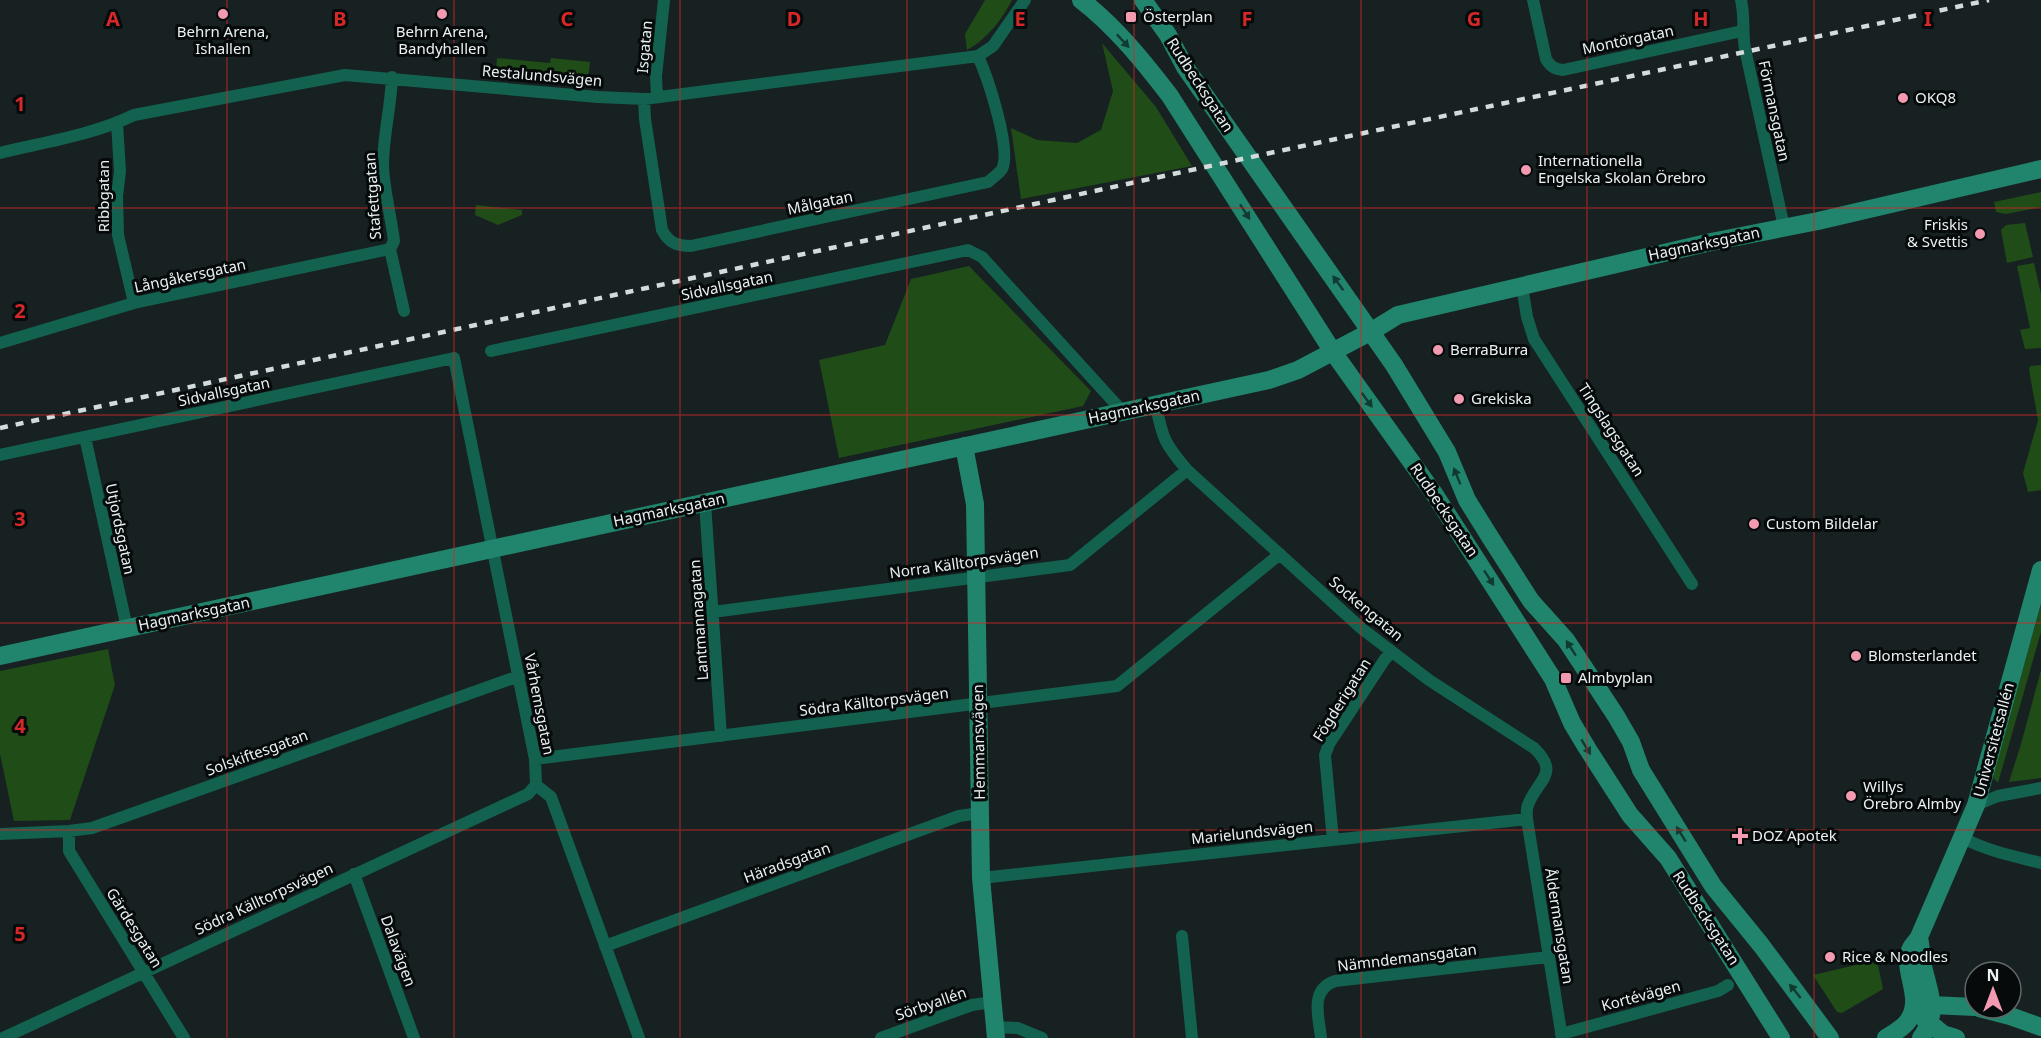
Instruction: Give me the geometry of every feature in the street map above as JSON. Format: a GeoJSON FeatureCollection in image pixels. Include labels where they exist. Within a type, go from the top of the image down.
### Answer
{"type":"FeatureCollection","features":[{"type":"Feature","properties":{"kind":"street","name":"Isgatan"},"geometry":{"type":"LineString","coordinates":[[657,97],[656,76],[664,0]]}},
{"type":"Feature","properties":{"kind":"street"},"geometry":{"type":"LineString","coordinates":[[978,56],[993,46],[1025,0]]}},
{"type":"Feature","properties":{"kind":"street","name":"Rudbecksgatan"},"geometry":{"type":"LineString","coordinates":[[1081,0],[1106,22],[1145,64],[1170,96],[1333,352],[1435,495],[1553,679],[1572,723],[1587,748],[1630,815],[1668,858],[1780,1038]]}},
{"type":"Feature","properties":{"kind":"street","name":"Rudbecksgatan"},"geometry":{"type":"LineString","coordinates":[[1143,0],[1168,34],[1185,67],[1372,332],[1447,452],[1467,500],[1531,601],[1566,640],[1616,716],[1631,742],[1641,770],[1713,886],[1761,945],[1830,1038]]}},
{"type":"Feature","properties":{"kind":"street","name":"Montörgatan"},"geometry":{"type":"LineString","coordinates":[[1533,0],[1546,59],[1556,69],[1563,70],[1742,31]]}},
{"type":"Feature","properties":{"kind":"street","name":"Förmansgatan"},"geometry":{"type":"LineString","coordinates":[[1741,0],[1745,18],[1742,31],[1784,227]]}},
{"type":"Feature","properties":{"kind":"street","name":"Restalundsvägen"},"geometry":{"type":"LineString","coordinates":[[0,153],[117,123],[134,115],[345,75],[644,99],[978,56]]}},
{"type":"Feature","properties":{"kind":"street","name":"Målgatan"},"geometry":{"type":"LineString","coordinates":[[644,99],[662,230],[668,240],[679,246],[691,246],[988,182],[1001,170],[1004,148],[988,81],[978,56]]}},
{"type":"Feature","properties":{"kind":"street","name":"Stafettgatan"},"geometry":{"type":"LineString","coordinates":[[392,77],[383,148],[383,169],[394,241],[390,249],[404,311]]}},
{"type":"Feature","properties":{"kind":"street","name":"Ribbgatan"},"geometry":{"type":"LineString","coordinates":[[117,123],[120,171],[117,196],[118,235],[134,303]]}},
{"type":"Feature","properties":{"kind":"street","name":"Hagmarksgatan"},"geometry":{"type":"LineString","coordinates":[[0,656],[1276,379],[1372,332],[1392,317],[1711,242],[2041,169]]}},
{"type":"Feature","properties":{"kind":"street","name":"Långåkersgatan"},"geometry":{"type":"LineString","coordinates":[[0,343],[134,303],[390,249]]}},
{"type":"Feature","properties":{"kind":"street","name":"Sidvallsgatan"},"geometry":{"type":"LineString","coordinates":[[491,351],[968,250],[982,257],[1123,412]]}},
{"type":"Feature","properties":{"kind":"street","name":"Tingslagsgatan"},"geometry":{"type":"LineString","coordinates":[[1522,286],[1527,317],[1534,339],[1692,584]]}},
{"type":"Feature","properties":{"kind":"street","name":"Sidvallsgatan"},"geometry":{"type":"LineString","coordinates":[[0,455],[454,358]]}},
{"type":"Feature","properties":{"kind":"street","name":"Vårhemsgatan"},"geometry":{"type":"LineString","coordinates":[[454,358],[535,759],[536,785]]}},
{"type":"Feature","properties":{"kind":"street","name":"Sockengatan"},"geometry":{"type":"LineString","coordinates":[[1156,405],[1162,435],[1187,470],[1361,628],[1429,680],[1534,748],[1544,757],[1547,766],[1546,777],[1527,806],[1527,819]]}},
{"type":"Feature","properties":{"kind":"street","name":"Utjordsgatan"},"geometry":{"type":"LineString","coordinates":[[85,437],[127,628]]}},
{"type":"Feature","properties":{"kind":"street","name":"Hemmansvägen"},"geometry":{"type":"LineString","coordinates":[[964,446],[975,504],[981,878],[995,1033]]}},
{"type":"Feature","properties":{"kind":"street","name":"Norra Källtorpsvägen"},"geometry":{"type":"LineString","coordinates":[[713,612],[1070,565],[1187,470]]}},
{"type":"Feature","properties":{"kind":"street","name":"Lantmannagatan"},"geometry":{"type":"LineString","coordinates":[[705,503],[721,736]]}},
{"type":"Feature","properties":{"kind":"street","name":"Södra Källtorpsvägen"},"geometry":{"type":"LineString","coordinates":[[535,759],[1117,687],[1280,554]]}},
{"type":"Feature","properties":{"kind":"street","name":"Universitetsallén"},"geometry":{"type":"LineString","coordinates":[[1914,1010],[1915,997],[1908,964],[1910,950],[1919,937],[1976,805],[2041,570]]}},
{"type":"Feature","properties":{"kind":"street","name":"Fögderigatan"},"geometry":{"type":"LineString","coordinates":[[1333,840],[1325,755],[1335,735],[1385,659],[1392,652]]}},
{"type":"Feature","properties":{"kind":"street","name":"Solskiftesgatan"},"geometry":{"type":"LineString","coordinates":[[0,834],[92,828],[519,676]]}},
{"type":"Feature","properties":{"kind":"street"},"geometry":{"type":"LineString","coordinates":[[536,785],[550,797],[639,1038]]}},
{"type":"Feature","properties":{"kind":"street","name":"Södra Källtorpsvägen"},"geometry":{"type":"LineString","coordinates":[[3,1038],[528,794],[536,785]]}},
{"type":"Feature","properties":{"kind":"street"},"geometry":{"type":"LineString","coordinates":[[1976,805],[1998,796],[2041,788]]}},
{"type":"Feature","properties":{"kind":"street","name":"Häradsgatan"},"geometry":{"type":"LineString","coordinates":[[605,946],[959,816],[980,813]]}},
{"type":"Feature","properties":{"kind":"street","name":"Marielundsvägen"},"geometry":{"type":"LineString","coordinates":[[981,878],[1527,819]]}},
{"type":"Feature","properties":{"kind":"street","name":"Åldermansgatan"},"geometry":{"type":"LineString","coordinates":[[1527,819],[1561,1036]]}},
{"type":"Feature","properties":{"kind":"street","name":"Gärdesgatan"},"geometry":{"type":"LineString","coordinates":[[69,831],[69,851],[184,1038]]}},
{"type":"Feature","properties":{"kind":"street"},"geometry":{"type":"LineString","coordinates":[[1961,837],[1977,846],[1999,853],[2041,862]]}},
{"type":"Feature","properties":{"kind":"street","name":"Dalavägen"},"geometry":{"type":"LineString","coordinates":[[354,874],[414,1038]]}},
{"type":"Feature","properties":{"kind":"street"},"geometry":{"type":"LineString","coordinates":[[1182,936],[1192,1038]]}},
{"type":"Feature","properties":{"kind":"street","name":"Universitetsallén"},"geometry":{"type":"LineString","coordinates":[[1919,937],[1922,965],[1928,981],[1932,1005],[1925,1031]]}},
{"type":"Feature","properties":{"kind":"street","name":"Nämndemansgatan"},"geometry":{"type":"LineString","coordinates":[[1322,1038],[1318,997],[1326,984],[1335,981],[1549,957]]}},
{"type":"Feature","properties":{"kind":"street","name":"Kortévägen"},"geometry":{"type":"LineString","coordinates":[[1561,1036],[1718,991],[1728,985]]}},
{"type":"Feature","properties":{"kind":"street","name":"Sörbyallén"},"geometry":{"type":"LineString","coordinates":[[881,1038],[972,1005],[992,1002]]}},
{"type":"Feature","properties":{"kind":"street"},"geometry":{"type":"LineString","coordinates":[[1886,1038],[1909,1020],[1914,1010],[1932,1005],[1963,1007]]}},
{"type":"Feature","properties":{"kind":"street"},"geometry":{"type":"LineString","coordinates":[[1914,1010],[1925,1031],[1956,1038]]}},
{"type":"Feature","properties":{"kind":"street"},"geometry":{"type":"LineString","coordinates":[[2021,1020],[2041,1027]]}},
{"type":"Feature","properties":{"kind":"street"},"geometry":{"type":"LineString","coordinates":[[995,1033],[1018,1028],[1042,1038]]}},
{"type":"Feature","properties":{"kind":"green space"},"geometry":{"type":"Polygon","coordinates":[[[985,0],[1012,0],[993,29],[967,50],[965,34],[985,0]]]}},
{"type":"Feature","properties":{"kind":"green space"},"geometry":{"type":"Polygon","coordinates":[[[1102,43],[1156,107],[1192,166],[1021,199],[1011,128],[1037,140],[1077,143],[1101,130],[1113,91],[1102,43]]]}},
{"type":"Feature","properties":{"kind":"green space"},"geometry":{"type":"Polygon","coordinates":[[[497,58],[550,63],[551,58],[590,62],[588,80],[496,70],[497,58]]]}},
{"type":"Feature","properties":{"kind":"green space"},"geometry":{"type":"Polygon","coordinates":[[[2041,192],[2041,207],[2006,214],[1996,212],[1994,202],[2041,192]]]}},
{"type":"Feature","properties":{"kind":"green space"},"geometry":{"type":"Polygon","coordinates":[[[476,205],[522,210],[522,215],[498,225],[475,215],[476,205]]]}},
{"type":"Feature","properties":{"kind":"green space"},"geometry":{"type":"Polygon","coordinates":[[[2025,223],[2033,257],[2007,263],[2001,230],[2006,225],[2025,223]]]}},
{"type":"Feature","properties":{"kind":"green space"},"geometry":{"type":"Polygon","coordinates":[[[2034,263],[2041,294],[2041,348],[2025,349],[2020,330],[2030,328],[2017,266],[2034,263]]]}},
{"type":"Feature","properties":{"kind":"green space"},"geometry":{"type":"Polygon","coordinates":[[[969,266],[1091,391],[1083,406],[839,458],[819,360],[885,345],[911,279],[969,266]]]}},
{"type":"Feature","properties":{"kind":"green space"},"geometry":{"type":"Polygon","coordinates":[[[2041,365],[2041,490],[2028,492],[2023,473],[2038,420],[2029,370],[2030,366],[2041,365]]]}},
{"type":"Feature","properties":{"kind":"green space"},"geometry":{"type":"Polygon","coordinates":[[[2041,605],[2041,632],[1998,783],[1993,773],[2041,605]]]}},
{"type":"Feature","properties":{"kind":"green space"},"geometry":{"type":"Polygon","coordinates":[[[108,649],[115,685],[70,820],[14,821],[0,754],[0,671],[108,649]]]}},
{"type":"Feature","properties":{"kind":"green space"},"geometry":{"type":"Polygon","coordinates":[[[2041,670],[2041,778],[2009,782],[2021,744],[2041,670]]]}},
{"type":"Feature","properties":{"kind":"green space"},"geometry":{"type":"Polygon","coordinates":[[[1877,960],[1883,989],[1842,1013],[1837,1012],[1813,975],[1877,960]]]}},
{"type":"Feature","properties":{"kind":"railway"},"geometry":{"type":"LineString","coordinates":[[0,428],[1989,0]]}},
{"type":"Feature","properties":{"kind":"place","name":"Behrn Arena, Ishallen"},"geometry":{"type":"Point","coordinates":[223,14]}},
{"type":"Feature","properties":{"kind":"place","name":"Behrn Arena, Bandyhallen"},"geometry":{"type":"Point","coordinates":[442,14]}},
{"type":"Feature","properties":{"kind":"place","name":"Österplan"},"geometry":{"type":"Point","coordinates":[1131,17]}},
{"type":"Feature","properties":{"kind":"place","name":"OKQ8"},"geometry":{"type":"Point","coordinates":[1903,98]}},
{"type":"Feature","properties":{"kind":"place","name":"Internationella Engelska Skolan Örebro"},"geometry":{"type":"Point","coordinates":[1526,170]}},
{"type":"Feature","properties":{"kind":"place","name":"Friskis & Svettis"},"geometry":{"type":"Point","coordinates":[1980,234]}},
{"type":"Feature","properties":{"kind":"place","name":"BerraBurra"},"geometry":{"type":"Point","coordinates":[1438,350]}},
{"type":"Feature","properties":{"kind":"place","name":"Grekiska"},"geometry":{"type":"Point","coordinates":[1459,399]}},
{"type":"Feature","properties":{"kind":"place","name":"Custom Bildelar"},"geometry":{"type":"Point","coordinates":[1754,524]}},
{"type":"Feature","properties":{"kind":"place","name":"Blomsterlandet"},"geometry":{"type":"Point","coordinates":[1856,656]}},
{"type":"Feature","properties":{"kind":"place","name":"Almbyplan"},"geometry":{"type":"Point","coordinates":[1566,678]}},
{"type":"Feature","properties":{"kind":"place","name":"Willys Örebro Almby"},"geometry":{"type":"Point","coordinates":[1851,796]}},
{"type":"Feature","properties":{"kind":"place","name":"DOZ Apotek"},"geometry":{"type":"Point","coordinates":[1740,836]}},
{"type":"Feature","properties":{"kind":"place","name":"Rice & Noodles"},"geometry":{"type":"Point","coordinates":[1830,957]}}]}
